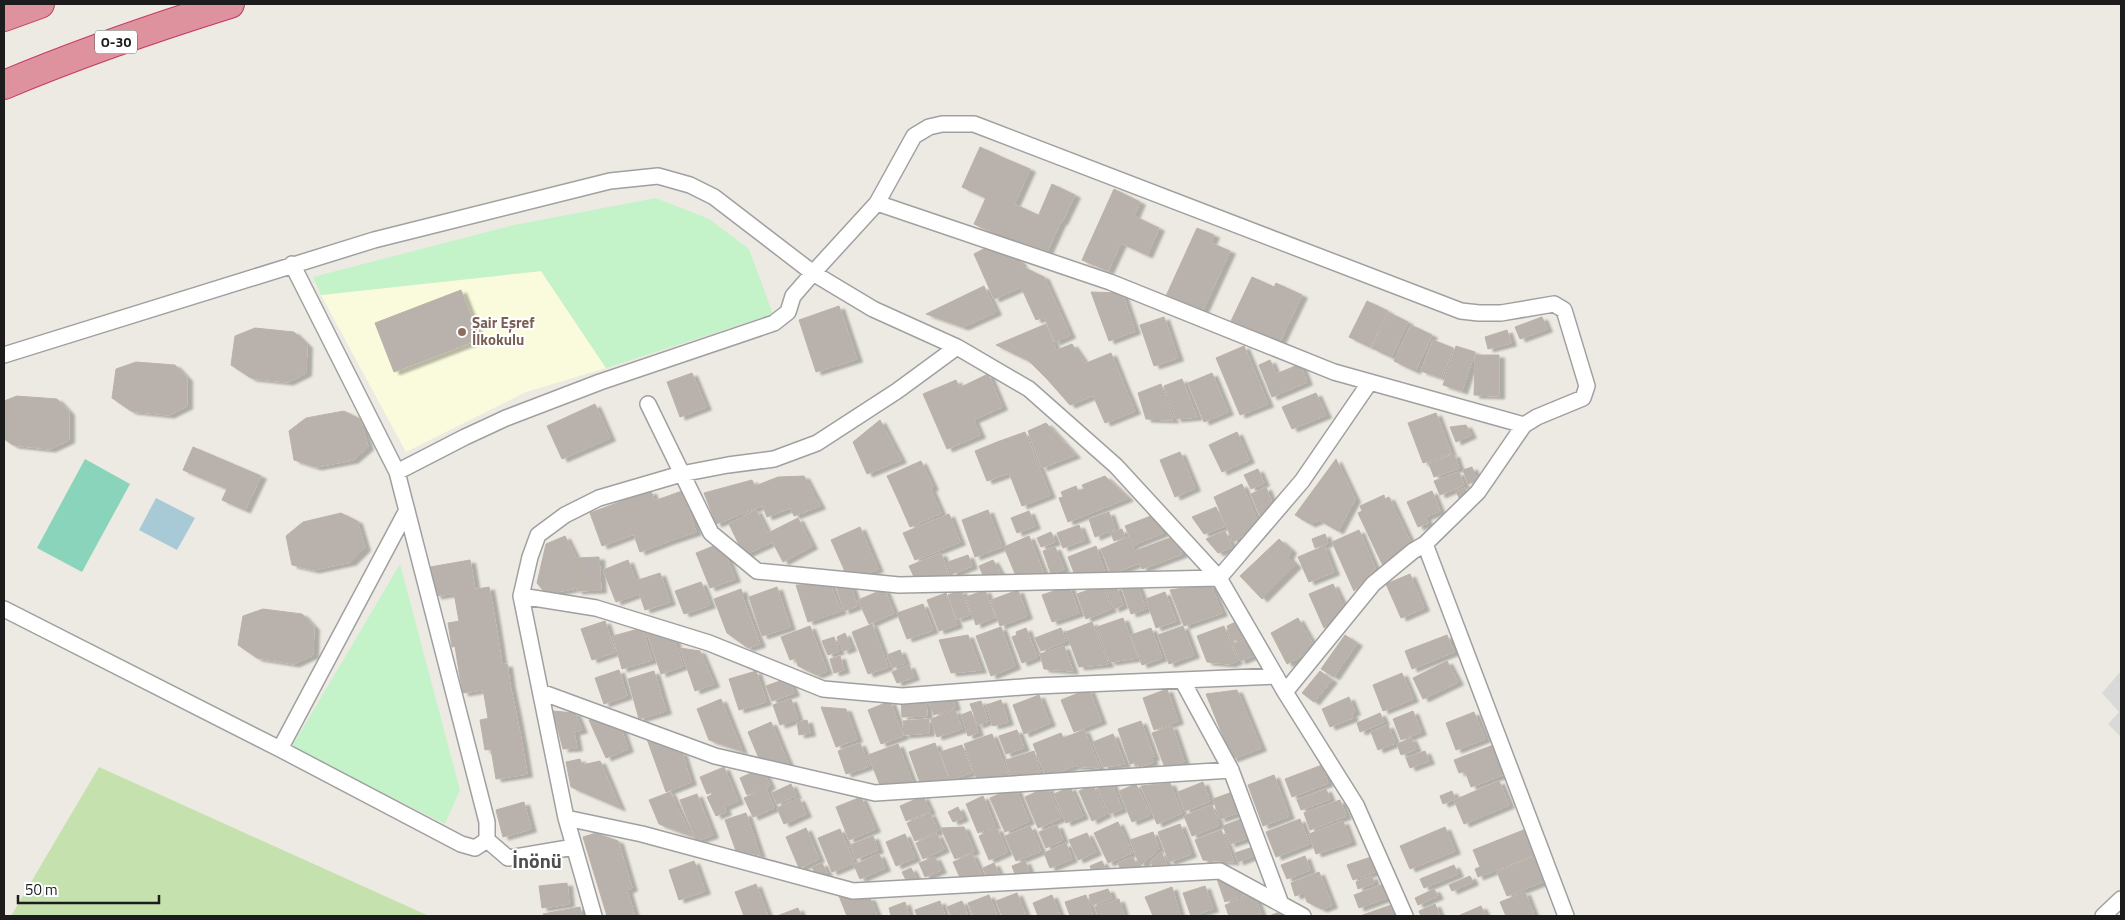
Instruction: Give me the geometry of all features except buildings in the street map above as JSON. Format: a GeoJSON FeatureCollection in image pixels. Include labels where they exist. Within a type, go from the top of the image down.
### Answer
{"type":"FeatureCollection","features":[{"type":"Feature","properties":{"kind":"highway"},"geometry":{"type":"LineString","coordinates":[[4,17],[40,4]]}},
{"type":"Feature","properties":{"kind":"highway","name":"O-30"},"geometry":{"type":"LineString","coordinates":[[4,85],[150,29],[230,4]]}},
{"type":"Feature","properties":{"kind":"highway"},"geometry":{"type":"LineString","coordinates":[[4,90],[46,68]]}},
{"type":"Feature","properties":{"kind":"street"},"geometry":{"type":"LineString","coordinates":[[397,472],[464,437],[506,418],[600,382],[774,323],[788,312],[793,296],[877,203],[914,136],[929,127],[942,124],[974,124],[1461,311],[1501,313],[1554,304],[1564,310],[1587,386],[1583,398],[1537,417],[1524,425],[1478,492],[1425,544],[1412,551],[1373,584],[1285,692]]}},
{"type":"Feature","properties":{"kind":"street"},"geometry":{"type":"LineString","coordinates":[[4,355],[374,240],[610,181],[658,176],[690,185],[714,198],[813,273],[873,309],[957,347],[1029,389],[1116,466],[1219,578],[1285,692],[1356,805],[1404,916]]}},
{"type":"Feature","properties":{"kind":"street"},"geometry":{"type":"LineString","coordinates":[[877,203],[1110,282],[1334,372],[1524,425]]}},
{"type":"Feature","properties":{"kind":"street"},"geometry":{"type":"LineString","coordinates":[[292,264],[397,472],[487,822],[487,840],[508,858],[574,848]]}},
{"type":"Feature","properties":{"kind":"street"},"geometry":{"type":"LineString","coordinates":[[594,916],[566,818],[521,596],[530,556],[538,534],[565,515],[599,498],[681,474],[774,459],[817,443],[897,390],[957,347]]}},
{"type":"Feature","properties":{"kind":"street"},"geometry":{"type":"LineString","coordinates":[[648,404],[710,533],[758,571],[900,585],[1219,578],[1302,481],[1370,382]]}},
{"type":"Feature","properties":{"kind":"street"},"geometry":{"type":"LineString","coordinates":[[280,749],[408,510]]}},
{"type":"Feature","properties":{"kind":"street"},"geometry":{"type":"LineString","coordinates":[[1425,544],[1566,916]]}},
{"type":"Feature","properties":{"kind":"street"},"geometry":{"type":"LineString","coordinates":[[521,596],[596,608],[710,643],[823,689],[902,696],[1035,686],[1276,676]]}},
{"type":"Feature","properties":{"kind":"street"},"geometry":{"type":"LineString","coordinates":[[4,609],[280,749],[461,844],[475,848],[487,840]]}},
{"type":"Feature","properties":{"kind":"street"},"geometry":{"type":"LineString","coordinates":[[1182,680],[1232,770],[1281,904]]}},
{"type":"Feature","properties":{"kind":"street"},"geometry":{"type":"LineString","coordinates":[[541,692],[715,756],[875,792],[1232,770]]}},
{"type":"Feature","properties":{"kind":"street"},"geometry":{"type":"LineString","coordinates":[[566,818],[642,834],[853,891],[1220,871],[1303,916]]}},
{"type":"Feature","properties":{"kind":"street"},"geometry":{"type":"LineString","coordinates":[[2103,916],[2121,899]]}},
{"type":"Feature","properties":{"kind":"shaded area","name":"Şair Eşref İlkokulu"},"geometry":{"type":"Polygon","coordinates":[[[541,271],[606,368],[526,392],[406,452],[321,295],[541,271]]]}},
{"type":"Feature","properties":{"kind":"shaded area"},"geometry":{"type":"Polygon","coordinates":[[[2121,671],[2121,737],[2108,724],[2119,712],[2102,693],[2121,671]]]}},
{"type":"Feature","properties":{"kind":"green space"},"geometry":{"type":"Polygon","coordinates":[[[656,198],[709,219],[749,249],[773,314],[606,368],[541,271],[321,295],[313,277],[514,225],[656,198]]]}},
{"type":"Feature","properties":{"kind":"green space"},"geometry":{"type":"Polygon","coordinates":[[[85,459],[130,484],[82,572],[37,548],[85,459]]]}},
{"type":"Feature","properties":{"kind":"green space"},"geometry":{"type":"Polygon","coordinates":[[[400,564],[460,790],[445,824],[291,748],[400,564]]]}},
{"type":"Feature","properties":{"kind":"green space"},"geometry":{"type":"Polygon","coordinates":[[[99,767],[429,916],[11,916],[99,767]]]}},
{"type":"Feature","properties":{"kind":"water"},"geometry":{"type":"Polygon","coordinates":[[[156,498],[195,518],[177,550],[139,530],[156,498]]]}},
{"type":"Feature","properties":{"kind":"place","name":"Şair Eşref İlkokulu"},"geometry":{"type":"Point","coordinates":[462,332]}},
{"type":"Feature","properties":{"kind":"district","name":"İnönü"},"geometry":{"type":"Point","coordinates":[537,861]}}]}
